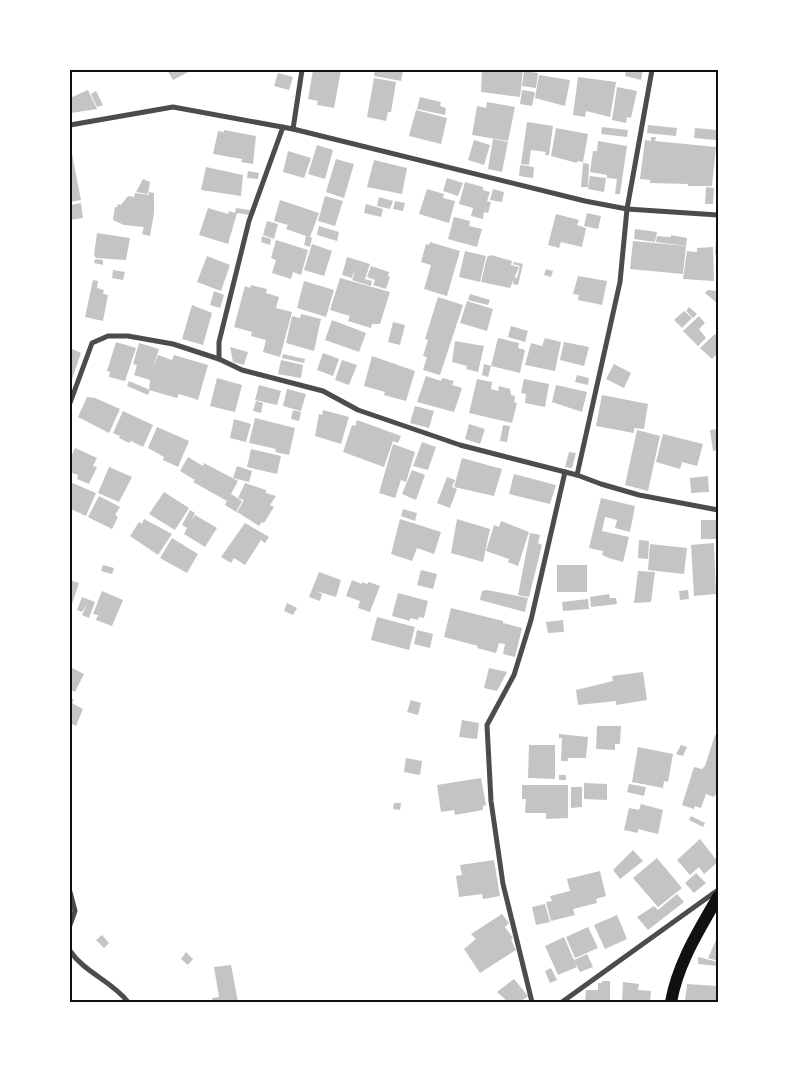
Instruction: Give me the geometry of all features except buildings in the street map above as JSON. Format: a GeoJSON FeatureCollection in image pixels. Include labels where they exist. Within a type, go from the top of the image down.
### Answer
{"type":"FeatureCollection","features":[{"type":"Feature","properties":{"kind":"main road"},"geometry":{"type":"LineString","coordinates":[[671,1002],[674,981],[682,960],[718,898]]}},
{"type":"Feature","properties":{"kind":"street"},"geometry":{"type":"LineString","coordinates":[[293,129],[302,70]]}},
{"type":"Feature","properties":{"kind":"street"},"geometry":{"type":"LineString","coordinates":[[577,475],[620,282],[627,209],[652,70]]}},
{"type":"Feature","properties":{"kind":"street"},"geometry":{"type":"LineString","coordinates":[[70,125],[173,107],[293,129],[585,201],[627,209],[718,215]]}},
{"type":"Feature","properties":{"kind":"street"},"geometry":{"type":"LineString","coordinates":[[219,359],[219,342],[249,221],[284,127]]}},
{"type":"Feature","properties":{"kind":"street"},"geometry":{"type":"LineString","coordinates":[[70,403],[92,343],[108,336],[140,337],[219,359],[242,370],[323,391],[358,410],[432,436],[577,475],[639,495],[718,510]]}},
{"type":"Feature","properties":{"kind":"street"},"geometry":{"type":"LineString","coordinates":[[532,1002],[503,884],[491,801],[487,725],[514,675],[531,620],[565,472]]}},
{"type":"Feature","properties":{"kind":"street"},"geometry":{"type":"LineString","coordinates":[[562,1002],[718,890]]}},
{"type":"Feature","properties":{"kind":"street"},"geometry":{"type":"LineString","coordinates":[[70,892],[75,911],[70,925]]}},
{"type":"Feature","properties":{"kind":"street"},"geometry":{"type":"LineString","coordinates":[[70,951],[78,963],[115,988],[128,1002]]}}]}
